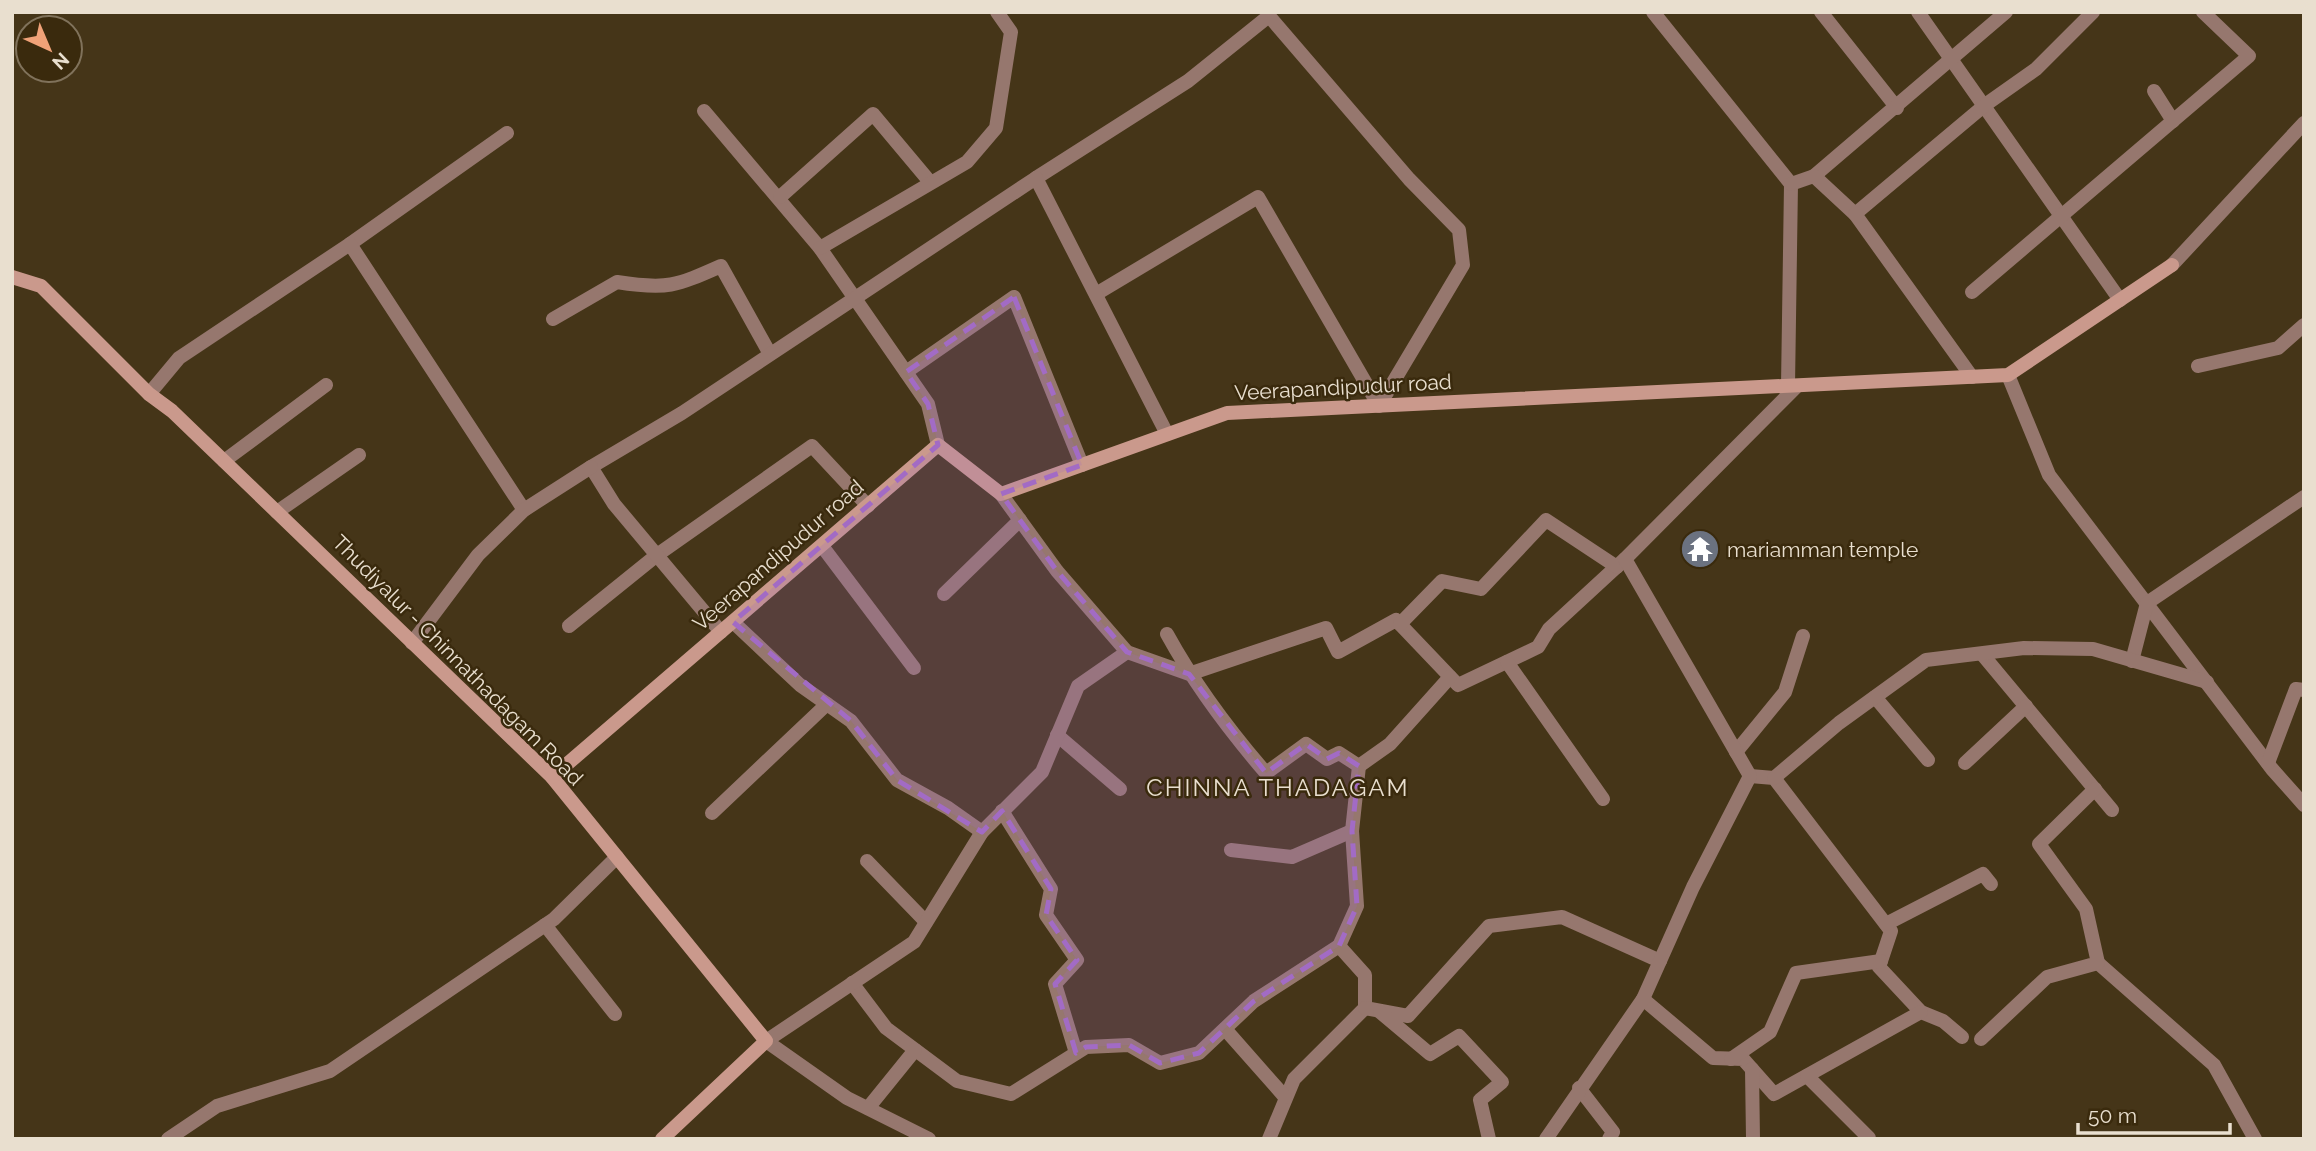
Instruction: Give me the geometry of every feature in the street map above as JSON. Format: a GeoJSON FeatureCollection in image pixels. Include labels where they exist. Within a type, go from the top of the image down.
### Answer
{"type":"FeatureCollection","features":[{"type":"Feature","properties":{"kind":"street"},"geometry":{"type":"LineString","coordinates":[[820,248],[967,162],[996,128],[1011,32],[997,12]]}},
{"type":"Feature","properties":{"kind":"street"},"geometry":{"type":"LineString","coordinates":[[705,111],[780,197],[820,248],[928,404],[938,445],[1000,494],[1057,570],[1127,652],[1189,674],[1326,628],[1338,652],[1396,620],[1458,685],[1538,648],[1549,629],[1621,563],[1793,386],[1791,184],[1653,12]]}},
{"type":"Feature","properties":{"kind":"street"},"geometry":{"type":"LineString","coordinates":[[1821,12],[1897,108]]}},
{"type":"Feature","properties":{"kind":"street"},"geometry":{"type":"LineString","coordinates":[[1918,12],[1986,105],[2120,300]]}},
{"type":"Feature","properties":{"kind":"street"},"geometry":{"type":"LineString","coordinates":[[1791,184],[1814,176],[1954,60],[2006,12]]}},
{"type":"Feature","properties":{"kind":"street"},"geometry":{"type":"LineString","coordinates":[[1855,214],[1986,105],[2036,69],[2093,12]]}},
{"type":"Feature","properties":{"kind":"street"},"geometry":{"type":"LineString","coordinates":[[1972,292],[2249,56],[2203,12]]}},
{"type":"Feature","properties":{"kind":"street"},"geometry":{"type":"LineString","coordinates":[[412,643],[478,555],[524,510],[682,412],[1188,81],[1267,14],[1409,179],[1459,230],[1463,265],[1379,406],[1258,197],[1096,294]]}},
{"type":"Feature","properties":{"kind":"street"},"geometry":{"type":"LineString","coordinates":[[2154,91],[2173,121]]}},
{"type":"Feature","properties":{"kind":"street"},"geometry":{"type":"LineString","coordinates":[[780,197],[873,114],[930,182]]}},
{"type":"Feature","properties":{"kind":"street"},"geometry":{"type":"LineString","coordinates":[[2304,123],[2172,265],[2008,376],[2049,475],[2267,763],[2304,805]]}},
{"type":"Feature","properties":{"kind":"street"},"geometry":{"type":"LineString","coordinates":[[149,394],[179,358],[350,244],[507,133]]}},
{"type":"Feature","properties":{"kind":"street"},"geometry":{"type":"LineString","coordinates":[[1814,176],[1855,214],[1972,377]]}},
{"type":"Feature","properties":{"kind":"street"},"geometry":{"type":"LineString","coordinates":[[1036,178],[1167,435]]}},
{"type":"Feature","properties":{"kind":"street"},"geometry":{"type":"LineString","coordinates":[[350,244],[524,510]]}},
{"type":"Feature","properties":{"kind":"street"},"geometry":{"type":"LineString","coordinates":[[554,319],[617,282],[654,288],[676,286],[721,266],[770,354]]}},
{"type":"Feature","properties":{"kind":"street","name":"Thudiyalur - Chinnathadagam Road"},"geometry":{"type":"LineString","coordinates":[[12,277],[41,286],[149,394],[172,411],[552,777],[766,1041]]}},
{"type":"Feature","properties":{"kind":"street"},"geometry":{"type":"LineString","coordinates":[[906,372],[1014,297],[1082,464]]}},
{"type":"Feature","properties":{"kind":"street"},"geometry":{"type":"LineString","coordinates":[[2198,366],[2278,348],[2304,325]]}},
{"type":"Feature","properties":{"kind":"street","name":"Veerapandipudur road"},"geometry":{"type":"LineString","coordinates":[[1000,494],[1227,413],[2008,376]]}},
{"type":"Feature","properties":{"kind":"street"},"geometry":{"type":"LineString","coordinates":[[224,461],[327,385]]}},
{"type":"Feature","properties":{"kind":"street","name":"Veerapandipudur road"},"geometry":{"type":"LineString","coordinates":[[552,777],[938,445]]}},
{"type":"Feature","properties":{"kind":"street"},"geometry":{"type":"LineString","coordinates":[[569,626],[657,555],[812,446],[868,506]]}},
{"type":"Feature","properties":{"kind":"street"},"geometry":{"type":"LineString","coordinates":[[277,512],[359,454]]}},
{"type":"Feature","properties":{"kind":"street"},"geometry":{"type":"LineString","coordinates":[[590,467],[614,504],[721,632]]}},
{"type":"Feature","properties":{"kind":"street"},"geometry":{"type":"LineString","coordinates":[[2132,661],[2147,603],[2304,497]]}},
{"type":"Feature","properties":{"kind":"street"},"geometry":{"type":"LineString","coordinates":[[944,594],[1020,520]]}},
{"type":"Feature","properties":{"kind":"street"},"geometry":{"type":"LineString","coordinates":[[1400,624],[1442,581],[1481,589],[1546,520],[1621,563],[1750,776]]}},
{"type":"Feature","properties":{"kind":"street"},"geometry":{"type":"LineString","coordinates":[[822,546],[914,668]]}},
{"type":"Feature","properties":{"kind":"street"},"geometry":{"type":"LineString","coordinates":[[733,622],[800,685],[851,721],[897,780],[948,808],[982,832]]}},
{"type":"Feature","properties":{"kind":"street"},"geometry":{"type":"LineString","coordinates":[[1167,634],[1189,674],[1220,720],[1266,773],[1306,744],[1327,759],[1339,753],[1359,766]]}},
{"type":"Feature","properties":{"kind":"street"},"geometry":{"type":"LineString","coordinates":[[1736,752],[1785,692],[1803,636]]}},
{"type":"Feature","properties":{"kind":"street"},"geometry":{"type":"LineString","coordinates":[[1750,776],[1774,778],[1829,730],[1926,660],[2024,649],[2093,649],[2207,682]]}},
{"type":"Feature","properties":{"kind":"street"},"geometry":{"type":"LineString","coordinates":[[662,1139],[766,1041],[914,942],[982,832],[1042,772],[1078,686],[1127,652]]}},
{"type":"Feature","properties":{"kind":"street"},"geometry":{"type":"LineString","coordinates":[[1982,654],[2112,810]]}},
{"type":"Feature","properties":{"kind":"street"},"geometry":{"type":"LineString","coordinates":[[1507,662],[1602,799]]}},
{"type":"Feature","properties":{"kind":"street"},"geometry":{"type":"LineString","coordinates":[[852,983],[886,1028],[957,1081],[1011,1094],[1086,1047],[1129,1045],[1160,1063],[1199,1053],[1254,1001],[1339,946],[1357,906],[1352,831],[1359,766],[1390,744],[1450,677]]}},
{"type":"Feature","properties":{"kind":"street"},"geometry":{"type":"LineString","coordinates":[[2267,763],[2296,689],[2304,690]]}},
{"type":"Feature","properties":{"kind":"street"},"geometry":{"type":"LineString","coordinates":[[1875,697],[1928,760]]}},
{"type":"Feature","properties":{"kind":"street"},"geometry":{"type":"LineString","coordinates":[[712,813],[827,704]]}},
{"type":"Feature","properties":{"kind":"street"},"geometry":{"type":"LineString","coordinates":[[1965,763],[2026,706]]}},
{"type":"Feature","properties":{"kind":"street"},"geometry":{"type":"LineString","coordinates":[[1057,735],[1120,789]]}},
{"type":"Feature","properties":{"kind":"street"},"geometry":{"type":"LineString","coordinates":[[1546,1139],[1643,999],[1693,887],[1750,776]]}},
{"type":"Feature","properties":{"kind":"street"},"geometry":{"type":"LineString","coordinates":[[1774,778],[1891,931],[1879,967],[1921,1012],[1943,1021],[1962,1037]]}},
{"type":"Feature","properties":{"kind":"street"},"geometry":{"type":"LineString","coordinates":[[2095,789],[2039,844],[2086,909],[2098,962],[2214,1065],[2227,1084],[2255,1139]]}},
{"type":"Feature","properties":{"kind":"street"},"geometry":{"type":"LineString","coordinates":[[1002,811],[1051,889],[1046,915],[1077,960],[1055,984],[1076,1053]]}},
{"type":"Feature","properties":{"kind":"street"},"geometry":{"type":"LineString","coordinates":[[1231,850],[1292,857],[1352,831]]}},
{"type":"Feature","properties":{"kind":"street"},"geometry":{"type":"LineString","coordinates":[[168,1139],[217,1106],[330,1071],[545,925],[617,857]]}},
{"type":"Feature","properties":{"kind":"street"},"geometry":{"type":"LineString","coordinates":[[867,862],[926,922]]}},
{"type":"Feature","properties":{"kind":"street"},"geometry":{"type":"LineString","coordinates":[[1886,923],[1983,874],[1991,884]]}},
{"type":"Feature","properties":{"kind":"street"},"geometry":{"type":"LineString","coordinates":[[1372,1010],[1408,1016],[1489,926],[1562,917],[1660,961]]}},
{"type":"Feature","properties":{"kind":"street"},"geometry":{"type":"LineString","coordinates":[[545,925],[615,1014]]}},
{"type":"Feature","properties":{"kind":"street"},"geometry":{"type":"LineString","coordinates":[[1339,946],[1365,975],[1372,1010],[1430,1054],[1459,1036],[1502,1082],[1480,1100],[1489,1139]]}},
{"type":"Feature","properties":{"kind":"street"},"geometry":{"type":"LineString","coordinates":[[1731,1059],[1770,1032],[1796,974],[1881,961]]}},
{"type":"Feature","properties":{"kind":"street"},"geometry":{"type":"LineString","coordinates":[[1981,1039],[2047,976],[2098,962]]}},
{"type":"Feature","properties":{"kind":"street"},"geometry":{"type":"LineString","coordinates":[[1643,999],[1713,1058],[1743,1059],[1774,1094],[1921,1012]]}},
{"type":"Feature","properties":{"kind":"street"},"geometry":{"type":"LineString","coordinates":[[1269,1139],[1294,1079],[1372,1010]]}},
{"type":"Feature","properties":{"kind":"street"},"geometry":{"type":"LineString","coordinates":[[1224,1029],[1285,1097]]}},
{"type":"Feature","properties":{"kind":"street"},"geometry":{"type":"LineString","coordinates":[[766,1041],[847,1098],[929,1139]]}},
{"type":"Feature","properties":{"kind":"street"},"geometry":{"type":"LineString","coordinates":[[867,1108],[915,1050]]}},
{"type":"Feature","properties":{"kind":"street"},"geometry":{"type":"LineString","coordinates":[[1752,1069],[1753,1139]]}},
{"type":"Feature","properties":{"kind":"street"},"geometry":{"type":"LineString","coordinates":[[1807,1076],[1869,1138]]}},
{"type":"Feature","properties":{"kind":"street"},"geometry":{"type":"LineString","coordinates":[[1579,1088],[1614,1132],[1609,1139]]}},
{"type":"Feature","properties":{"kind":"highlighted area"},"geometry":{"type":"Polygon","coordinates":[[[1014,297],[1082,465],[1001,494],[1057,571],[1127,652],[1189,674],[1266,773],[1306,744],[1327,759],[1339,753],[1359,766],[1352,831],[1357,906],[1339,946],[1254,1001],[1199,1053],[1160,1063],[1129,1045],[1086,1047],[1076,1053],[1055,984],[1077,960],[1046,915],[1051,889],[1002,811],[982,832],[897,780],[851,721],[733,622],[938,445],[928,404],[906,372],[1014,297]]]}},
{"type":"Feature","properties":{"kind":"place","name":"mariamman temple"},"geometry":{"type":"Point","coordinates":[1700,549]}},
{"type":"Feature","properties":{"kind":"district","name":"CHINNA THADAGAM"},"geometry":{"type":"Point","coordinates":[1278,787]}}]}
